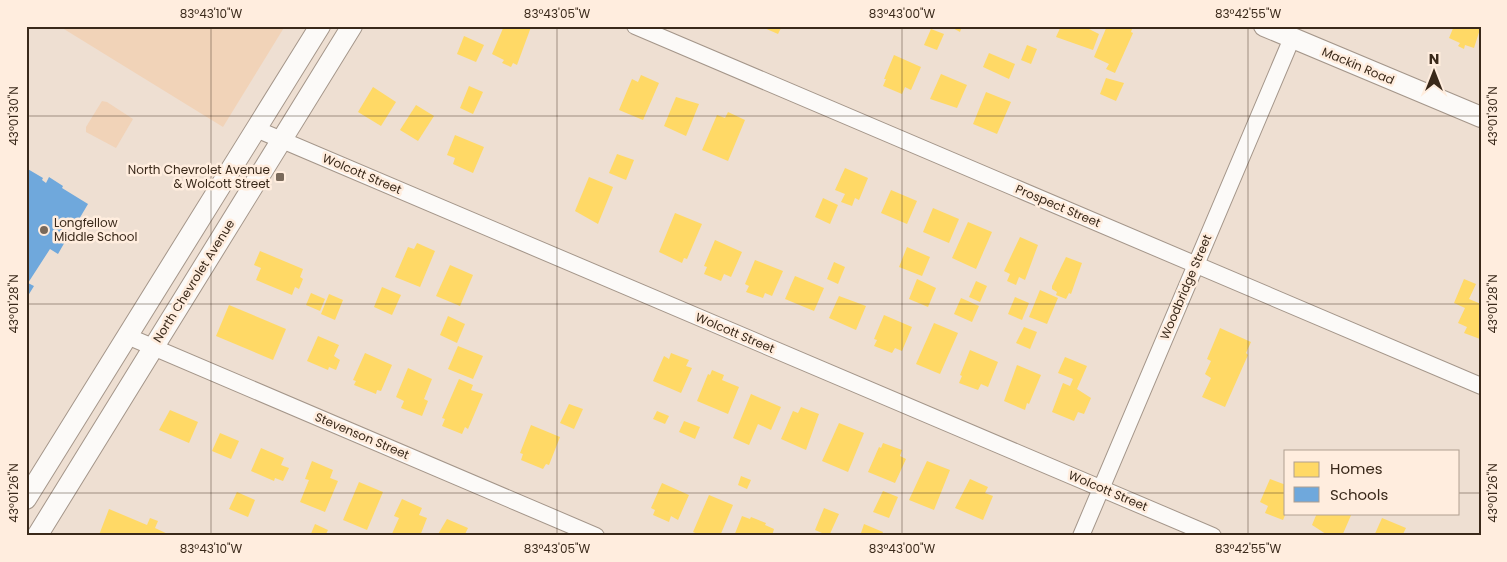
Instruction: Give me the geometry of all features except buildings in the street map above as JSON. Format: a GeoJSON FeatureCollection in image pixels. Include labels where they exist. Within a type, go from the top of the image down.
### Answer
{"type":"FeatureCollection","features":[{"type":"Feature","properties":{"kind":"street"},"geometry":{"type":"LineString","coordinates":[[26,499],[320,26]]}},
{"type":"Feature","properties":{"kind":"street","name":"North Chevrolet Avenue"},"geometry":{"type":"LineString","coordinates":[[37,536],[352,26]]}},
{"type":"Feature","properties":{"kind":"street","name":"Prospect Street"},"geometry":{"type":"LineString","coordinates":[[635,26],[1481,386]]}},
{"type":"Feature","properties":{"kind":"street","name":"Mackin Road"},"geometry":{"type":"LineString","coordinates":[[1264,26],[1481,117]]}},
{"type":"Feature","properties":{"kind":"street","name":"Woodbridge Street"},"geometry":{"type":"LineString","coordinates":[[1081,536],[1292,38]]}},
{"type":"Feature","properties":{"kind":"street","name":"Wolcott Street"},"geometry":{"type":"LineString","coordinates":[[256,129],[1213,536]]}},
{"type":"Feature","properties":{"kind":"street","name":"Stevenson Street"},"geometry":{"type":"LineString","coordinates":[[128,336],[596,536]]}},
{"type":"Feature","properties":{"kind":"shaded area"},"geometry":{"type":"Polygon","coordinates":[[[59,26],[285,26],[223,127],[59,26]]]}},
{"type":"Feature","properties":{"kind":"shaded area"},"geometry":{"type":"Polygon","coordinates":[[[102,101],[107,102],[133,119],[116,148],[86,132],[86,127],[102,101]]]}},
{"type":"Feature","properties":{"kind":"place","name":"North Chevrolet Avenue & Wolcott Street"},"geometry":{"type":"Point","coordinates":[280,177]}},
{"type":"Feature","properties":{"kind":"place","name":"Longfellow Middle School"},"geometry":{"type":"Point","coordinates":[44,230]}}]}
